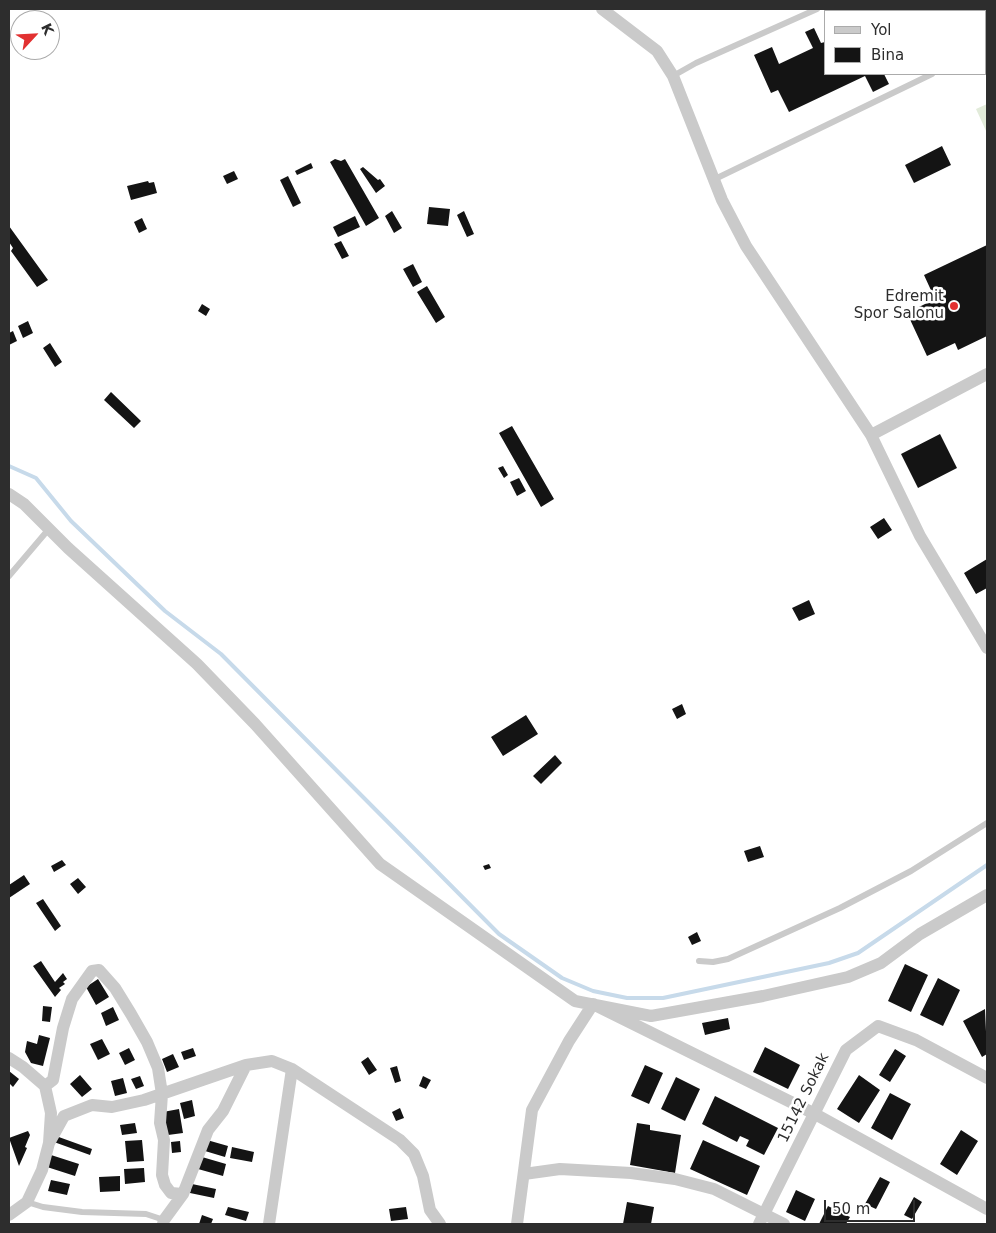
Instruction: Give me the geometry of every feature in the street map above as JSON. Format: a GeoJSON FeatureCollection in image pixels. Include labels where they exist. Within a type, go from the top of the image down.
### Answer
{"type":"FeatureCollection","features":[{"type":"Feature","properties":{"kind":"street"},"geometry":{"type":"LineString","coordinates":[[602,9],[657,51],[673,76],[722,200],[746,246],[871,435],[920,536],[987,648]]}},
{"type":"Feature","properties":{"kind":"street"},"geometry":{"type":"LineString","coordinates":[[871,435],[987,374]]}},
{"type":"Feature","properties":{"kind":"street"},"geometry":{"type":"LineString","coordinates":[[9,494],[24,504],[48,530],[197,664],[255,724],[380,864],[575,1001],[650,1016],[763,996],[848,977],[881,962],[920,934],[987,896]]}},
{"type":"Feature","properties":{"kind":"street"},"geometry":{"type":"LineString","coordinates":[[45,1086],[53,1080],[63,1028],[72,999],[92,971],[99,970],[116,988],[147,1042],[158,1068],[162,1094],[160,1123],[164,1140],[162,1175],[165,1186],[171,1192],[183,1194]]}},
{"type":"Feature","properties":{"kind":"street"},"geometry":{"type":"LineString","coordinates":[[593,1004],[815,1114],[987,1208]]}},
{"type":"Feature","properties":{"kind":"street"},"geometry":{"type":"LineString","coordinates":[[517,1224],[532,1110],[569,1040],[593,1004]]}},
{"type":"Feature","properties":{"kind":"street","name":"15142 Sokak"},"geometry":{"type":"LineString","coordinates":[[761,1219],[846,1050],[878,1026],[916,1040],[987,1078]]}},
{"type":"Feature","properties":{"kind":"street"},"geometry":{"type":"LineString","coordinates":[[9,1058],[45,1086],[51,1113],[49,1143],[42,1170],[27,1202],[9,1215]]}},
{"type":"Feature","properties":{"kind":"street"},"geometry":{"type":"LineString","coordinates":[[49,1143],[64,1116],[92,1105],[112,1107],[162,1094],[246,1065],[272,1061],[292,1069],[405,1144],[414,1154],[423,1176],[430,1210],[440,1224]]}},
{"type":"Feature","properties":{"kind":"street"},"geometry":{"type":"LineString","coordinates":[[163,1222],[183,1194],[208,1130],[223,1111],[246,1065]]}},
{"type":"Feature","properties":{"kind":"street"},"geometry":{"type":"LineString","coordinates":[[269,1224],[292,1069]]}},
{"type":"Feature","properties":{"kind":"street"},"geometry":{"type":"LineString","coordinates":[[524,1174],[560,1169],[631,1173],[675,1179],[714,1189],[761,1219],[784,1224]]}},
{"type":"Feature","properties":{"kind":"lane"},"geometry":{"type":"LineString","coordinates":[[673,76],[696,63],[817,9]]}},
{"type":"Feature","properties":{"kind":"lane"},"geometry":{"type":"LineString","coordinates":[[715,179],[930,75]]}},
{"type":"Feature","properties":{"kind":"lane"},"geometry":{"type":"LineString","coordinates":[[9,576],[48,530]]}},
{"type":"Feature","properties":{"kind":"lane"},"geometry":{"type":"LineString","coordinates":[[699,961],[714,962],[728,959],[840,908],[912,870],[987,823]]}},
{"type":"Feature","properties":{"kind":"lane"},"geometry":{"type":"LineString","coordinates":[[27,1202],[43,1207],[82,1212],[146,1214],[163,1222]]}},
{"type":"Feature","properties":{"kind":"green space"},"geometry":{"type":"Polygon","coordinates":[[[987,104],[987,133],[976,109],[987,104]]]}},
{"type":"Feature","properties":{"kind":"building"},"geometry":{"type":"Polygon","coordinates":[[[910,9],[928,10],[910,10],[910,9]]]}},
{"type":"Feature","properties":{"kind":"building"},"geometry":{"type":"Polygon","coordinates":[[[931,9],[948,10],[932,10],[931,9]]]}},
{"type":"Feature","properties":{"kind":"building"},"geometry":{"type":"Polygon","coordinates":[[[814,28],[821,43],[824,42],[824,75],[884,75],[889,84],[873,92],[865,76],[789,112],[778,90],[771,93],[754,55],[772,47],[779,64],[813,48],[805,32],[814,28]]]}},
{"type":"Feature","properties":{"kind":"building"},"geometry":{"type":"Polygon","coordinates":[[[942,146],[951,165],[914,183],[905,165],[942,146]]]}},
{"type":"Feature","properties":{"kind":"building"},"geometry":{"type":"Polygon","coordinates":[[[335,159],[341,161],[345,159],[379,218],[366,226],[330,162],[335,159]]]}},
{"type":"Feature","properties":{"kind":"building"},"geometry":{"type":"Polygon","coordinates":[[[311,163],[313,168],[297,175],[295,171],[311,163]]]}},
{"type":"Feature","properties":{"kind":"building"},"geometry":{"type":"Polygon","coordinates":[[[363,167],[378,180],[380,179],[385,186],[376,193],[360,169],[363,167]]]}},
{"type":"Feature","properties":{"kind":"building"},"geometry":{"type":"Polygon","coordinates":[[[234,171],[238,179],[227,184],[223,176],[234,171]]]}},
{"type":"Feature","properties":{"kind":"building"},"geometry":{"type":"Polygon","coordinates":[[[288,176],[301,203],[293,207],[280,180],[288,176]]]}},
{"type":"Feature","properties":{"kind":"building"},"geometry":{"type":"Polygon","coordinates":[[[148,181],[149,183],[154,182],[157,193],[131,200],[127,186],[148,181]]]}},
{"type":"Feature","properties":{"kind":"building"},"geometry":{"type":"Polygon","coordinates":[[[429,207],[450,209],[448,226],[427,224],[429,207]]]}},
{"type":"Feature","properties":{"kind":"building"},"geometry":{"type":"Polygon","coordinates":[[[392,211],[402,228],[394,233],[385,216],[392,211]]]}},
{"type":"Feature","properties":{"kind":"building"},"geometry":{"type":"Polygon","coordinates":[[[464,211],[474,234],[467,237],[457,215],[464,211]]]}},
{"type":"Feature","properties":{"kind":"building"},"geometry":{"type":"Polygon","coordinates":[[[355,216],[360,227],[338,237],[333,227],[355,216]]]}},
{"type":"Feature","properties":{"kind":"building"},"geometry":{"type":"Polygon","coordinates":[[[142,218],[147,229],[139,233],[134,222],[142,218]]]}},
{"type":"Feature","properties":{"kind":"building"},"geometry":{"type":"Polygon","coordinates":[[[9,226],[48,280],[37,287],[11,251],[13,248],[9,242],[9,226]]]}},
{"type":"Feature","properties":{"kind":"building"},"geometry":{"type":"Polygon","coordinates":[[[341,241],[349,256],[342,259],[334,244],[341,241]]]}},
{"type":"Feature","properties":{"kind":"building","name":"Edremit Spor Salonu"},"geometry":{"type":"Polygon","coordinates":[[[987,245],[987,336],[958,350],[955,343],[927,356],[907,313],[935,299],[924,275],[987,245]]]}},
{"type":"Feature","properties":{"kind":"building"},"geometry":{"type":"Polygon","coordinates":[[[413,264],[422,282],[413,287],[403,269],[413,264]]]}},
{"type":"Feature","properties":{"kind":"building"},"geometry":{"type":"Polygon","coordinates":[[[427,286],[445,317],[436,323],[417,292],[427,286]]]}},
{"type":"Feature","properties":{"kind":"building"},"geometry":{"type":"Polygon","coordinates":[[[202,304],[210,309],[206,316],[198,311],[202,304]]]}},
{"type":"Feature","properties":{"kind":"building"},"geometry":{"type":"Polygon","coordinates":[[[28,321],[33,333],[23,338],[18,326],[28,321]]]}},
{"type":"Feature","properties":{"kind":"building"},"geometry":{"type":"Polygon","coordinates":[[[13,331],[17,341],[9,345],[9,333],[13,331]]]}},
{"type":"Feature","properties":{"kind":"building"},"geometry":{"type":"Polygon","coordinates":[[[50,343],[62,362],[55,367],[43,348],[50,343]]]}},
{"type":"Feature","properties":{"kind":"building"},"geometry":{"type":"Polygon","coordinates":[[[111,392],[141,421],[134,428],[104,400],[111,392]]]}},
{"type":"Feature","properties":{"kind":"building"},"geometry":{"type":"Polygon","coordinates":[[[512,426],[554,499],[541,507],[499,433],[512,426]]]}},
{"type":"Feature","properties":{"kind":"building"},"geometry":{"type":"Polygon","coordinates":[[[940,434],[957,468],[918,488],[901,454],[940,434]]]}},
{"type":"Feature","properties":{"kind":"building"},"geometry":{"type":"Polygon","coordinates":[[[503,466],[508,475],[504,478],[498,468],[503,466]]]}},
{"type":"Feature","properties":{"kind":"building"},"geometry":{"type":"Polygon","coordinates":[[[519,478],[526,491],[517,496],[510,482],[519,478]]]}},
{"type":"Feature","properties":{"kind":"building"},"geometry":{"type":"Polygon","coordinates":[[[884,518],[892,530],[878,539],[870,527],[884,518]]]}},
{"type":"Feature","properties":{"kind":"building"},"geometry":{"type":"Polygon","coordinates":[[[987,559],[987,588],[976,594],[964,573],[987,559]]]}},
{"type":"Feature","properties":{"kind":"building"},"geometry":{"type":"Polygon","coordinates":[[[809,600],[815,614],[799,621],[792,608],[809,600]]]}},
{"type":"Feature","properties":{"kind":"building"},"geometry":{"type":"Polygon","coordinates":[[[682,704],[686,714],[677,719],[672,709],[682,704]]]}},
{"type":"Feature","properties":{"kind":"building"},"geometry":{"type":"Polygon","coordinates":[[[526,715],[538,734],[503,756],[491,737],[526,715]]]}},
{"type":"Feature","properties":{"kind":"building"},"geometry":{"type":"Polygon","coordinates":[[[555,755],[562,763],[541,784],[533,776],[555,755]]]}},
{"type":"Feature","properties":{"kind":"building"},"geometry":{"type":"Polygon","coordinates":[[[760,846],[764,857],[748,862],[744,851],[760,846]]]}},
{"type":"Feature","properties":{"kind":"building"},"geometry":{"type":"Polygon","coordinates":[[[62,860],[66,865],[54,872],[51,866],[62,860]]]}},
{"type":"Feature","properties":{"kind":"building"},"geometry":{"type":"Polygon","coordinates":[[[489,864],[491,868],[485,870],[483,866],[489,864]]]}},
{"type":"Feature","properties":{"kind":"building"},"geometry":{"type":"Polygon","coordinates":[[[24,875],[30,884],[9,898],[9,885],[24,875]]]}},
{"type":"Feature","properties":{"kind":"building"},"geometry":{"type":"Polygon","coordinates":[[[78,878],[86,887],[78,894],[70,884],[78,878]]]}},
{"type":"Feature","properties":{"kind":"building"},"geometry":{"type":"Polygon","coordinates":[[[43,899],[61,926],[55,931],[36,903],[43,899]]]}},
{"type":"Feature","properties":{"kind":"building"},"geometry":{"type":"Polygon","coordinates":[[[697,932],[701,941],[692,945],[688,937],[697,932]]]}},
{"type":"Feature","properties":{"kind":"building"},"geometry":{"type":"Polygon","coordinates":[[[41,961],[55,982],[63,973],[67,979],[63,982],[65,984],[59,988],[61,990],[55,997],[33,966],[41,961]]]}},
{"type":"Feature","properties":{"kind":"building"},"geometry":{"type":"Polygon","coordinates":[[[905,964],[928,975],[911,1012],[888,1001],[905,964]]]}},
{"type":"Feature","properties":{"kind":"building"},"geometry":{"type":"Polygon","coordinates":[[[938,978],[960,990],[943,1026],[920,1015],[938,978]]]}},
{"type":"Feature","properties":{"kind":"building"},"geometry":{"type":"Polygon","coordinates":[[[98,979],[109,997],[96,1005],[86,987],[98,979]]]}},
{"type":"Feature","properties":{"kind":"building"},"geometry":{"type":"Polygon","coordinates":[[[43,1006],[52,1007],[50,1022],[42,1021],[43,1006]]]}},
{"type":"Feature","properties":{"kind":"building"},"geometry":{"type":"Polygon","coordinates":[[[113,1007],[119,1020],[106,1026],[101,1013],[113,1007]]]}},
{"type":"Feature","properties":{"kind":"building"},"geometry":{"type":"Polygon","coordinates":[[[985,1009],[987,1054],[982,1057],[963,1021],[985,1009]]]}},
{"type":"Feature","properties":{"kind":"building"},"geometry":{"type":"Polygon","coordinates":[[[728,1018],[730,1029],[705,1035],[702,1023],[728,1018]]]}},
{"type":"Feature","properties":{"kind":"building"},"geometry":{"type":"Polygon","coordinates":[[[39,1035],[50,1038],[43,1066],[31,1063],[25,1052],[27,1041],[37,1044],[39,1035]]]}},
{"type":"Feature","properties":{"kind":"building"},"geometry":{"type":"Polygon","coordinates":[[[102,1039],[110,1054],[98,1060],[90,1044],[102,1039]]]}},
{"type":"Feature","properties":{"kind":"building"},"geometry":{"type":"Polygon","coordinates":[[[765,1047],[800,1065],[788,1089],[753,1072],[765,1047]]]}},
{"type":"Feature","properties":{"kind":"building"},"geometry":{"type":"Polygon","coordinates":[[[129,1048],[135,1060],[125,1065],[119,1053],[129,1048]]]}},
{"type":"Feature","properties":{"kind":"building"},"geometry":{"type":"Polygon","coordinates":[[[193,1048],[196,1056],[184,1060],[181,1052],[193,1048]]]}},
{"type":"Feature","properties":{"kind":"building"},"geometry":{"type":"Polygon","coordinates":[[[895,1049],[906,1056],[890,1082],[879,1075],[895,1049]]]}},
{"type":"Feature","properties":{"kind":"building"},"geometry":{"type":"Polygon","coordinates":[[[173,1054],[179,1067],[167,1072],[162,1059],[173,1054]]]}},
{"type":"Feature","properties":{"kind":"building"},"geometry":{"type":"Polygon","coordinates":[[[368,1057],[377,1070],[369,1075],[361,1062],[368,1057]]]}},
{"type":"Feature","properties":{"kind":"building"},"geometry":{"type":"Polygon","coordinates":[[[645,1065],[663,1073],[649,1104],[631,1096],[645,1065]]]}},
{"type":"Feature","properties":{"kind":"building"},"geometry":{"type":"Polygon","coordinates":[[[397,1066],[401,1081],[395,1083],[390,1068],[397,1066]]]}},
{"type":"Feature","properties":{"kind":"building"},"geometry":{"type":"Polygon","coordinates":[[[9,1071],[19,1079],[13,1087],[9,1083],[9,1071]]]}},
{"type":"Feature","properties":{"kind":"building"},"geometry":{"type":"Polygon","coordinates":[[[80,1075],[92,1089],[82,1097],[70,1084],[80,1075]]]}},
{"type":"Feature","properties":{"kind":"building"},"geometry":{"type":"Polygon","coordinates":[[[859,1075],[880,1090],[859,1123],[837,1109],[859,1075]]]}},
{"type":"Feature","properties":{"kind":"building"},"geometry":{"type":"Polygon","coordinates":[[[140,1076],[144,1086],[136,1089],[131,1079],[140,1076]]]}},
{"type":"Feature","properties":{"kind":"building"},"geometry":{"type":"Polygon","coordinates":[[[423,1076],[431,1080],[426,1089],[419,1086],[423,1076]]]}},
{"type":"Feature","properties":{"kind":"building"},"geometry":{"type":"Polygon","coordinates":[[[676,1077],[700,1089],[685,1121],[661,1109],[676,1077]]]}},
{"type":"Feature","properties":{"kind":"building"},"geometry":{"type":"Polygon","coordinates":[[[123,1078],[127,1093],[115,1096],[111,1081],[123,1078]]]}},
{"type":"Feature","properties":{"kind":"building"},"geometry":{"type":"Polygon","coordinates":[[[890,1093],[911,1104],[892,1140],[871,1128],[890,1093]]]}},
{"type":"Feature","properties":{"kind":"building"},"geometry":{"type":"Polygon","coordinates":[[[715,1096],[778,1128],[764,1155],[746,1146],[749,1140],[740,1136],[737,1142],[702,1124],[715,1096]]]}},
{"type":"Feature","properties":{"kind":"building"},"geometry":{"type":"Polygon","coordinates":[[[192,1100],[195,1116],[184,1119],[180,1103],[192,1100]]]}},
{"type":"Feature","properties":{"kind":"building"},"geometry":{"type":"Polygon","coordinates":[[[400,1108],[404,1118],[396,1121],[392,1112],[400,1108]]]}},
{"type":"Feature","properties":{"kind":"building"},"geometry":{"type":"Polygon","coordinates":[[[179,1109],[183,1133],[168,1135],[163,1112],[179,1109]]]}},
{"type":"Feature","properties":{"kind":"building"},"geometry":{"type":"Polygon","coordinates":[[[135,1123],[137,1133],[122,1135],[120,1125],[135,1123]]]}},
{"type":"Feature","properties":{"kind":"building"},"geometry":{"type":"Polygon","coordinates":[[[637,1123],[650,1125],[650,1130],[681,1135],[675,1173],[630,1165],[637,1123]]]}},
{"type":"Feature","properties":{"kind":"building"},"geometry":{"type":"Polygon","coordinates":[[[961,1130],[978,1141],[957,1175],[940,1164],[961,1130]]]}},
{"type":"Feature","properties":{"kind":"building"},"geometry":{"type":"Polygon","coordinates":[[[28,1131],[30,1135],[25,1147],[27,1148],[19,1166],[9,1138],[28,1131]]]}},
{"type":"Feature","properties":{"kind":"building"},"geometry":{"type":"Polygon","coordinates":[[[56,1136],[92,1149],[90,1155],[54,1142],[56,1136]]]}},
{"type":"Feature","properties":{"kind":"building"},"geometry":{"type":"Polygon","coordinates":[[[142,1140],[144,1161],[127,1162],[125,1141],[142,1140]]]}},
{"type":"Feature","properties":{"kind":"building"},"geometry":{"type":"Polygon","coordinates":[[[207,1140],[228,1146],[225,1157],[205,1151],[207,1140]]]}},
{"type":"Feature","properties":{"kind":"building"},"geometry":{"type":"Polygon","coordinates":[[[703,1140],[760,1166],[747,1195],[690,1169],[703,1140]]]}},
{"type":"Feature","properties":{"kind":"building"},"geometry":{"type":"Polygon","coordinates":[[[180,1141],[181,1152],[172,1153],[171,1142],[180,1141]]]}},
{"type":"Feature","properties":{"kind":"building"},"geometry":{"type":"Polygon","coordinates":[[[232,1147],[254,1152],[252,1162],[230,1158],[232,1147]]]}},
{"type":"Feature","properties":{"kind":"building"},"geometry":{"type":"Polygon","coordinates":[[[51,1155],[79,1164],[75,1176],[47,1167],[51,1155]]]}},
{"type":"Feature","properties":{"kind":"building"},"geometry":{"type":"Polygon","coordinates":[[[202,1157],[226,1164],[223,1176],[198,1169],[202,1157]]]}},
{"type":"Feature","properties":{"kind":"building"},"geometry":{"type":"Polygon","coordinates":[[[144,1168],[145,1182],[125,1184],[124,1169],[144,1168]]]}},
{"type":"Feature","properties":{"kind":"building"},"geometry":{"type":"Polygon","coordinates":[[[120,1176],[120,1191],[100,1192],[99,1177],[120,1176]]]}},
{"type":"Feature","properties":{"kind":"building"},"geometry":{"type":"Polygon","coordinates":[[[880,1177],[890,1182],[876,1209],[865,1204],[880,1177]]]}},
{"type":"Feature","properties":{"kind":"building"},"geometry":{"type":"Polygon","coordinates":[[[51,1180],[70,1184],[67,1195],[48,1191],[51,1180]]]}},
{"type":"Feature","properties":{"kind":"building"},"geometry":{"type":"Polygon","coordinates":[[[192,1184],[216,1189],[214,1198],[190,1193],[192,1184]]]}},
{"type":"Feature","properties":{"kind":"building"},"geometry":{"type":"Polygon","coordinates":[[[796,1190],[815,1199],[805,1221],[786,1212],[796,1190]]]}},
{"type":"Feature","properties":{"kind":"building"},"geometry":{"type":"Polygon","coordinates":[[[914,1197],[922,1202],[912,1219],[904,1215],[914,1197]]]}},
{"type":"Feature","properties":{"kind":"building"},"geometry":{"type":"Polygon","coordinates":[[[627,1202],[654,1207],[651,1224],[623,1224],[627,1202]]]}},
{"type":"Feature","properties":{"kind":"building"},"geometry":{"type":"Polygon","coordinates":[[[828,1206],[850,1217],[846,1224],[819,1224],[828,1206]]]}},
{"type":"Feature","properties":{"kind":"building"},"geometry":{"type":"Polygon","coordinates":[[[228,1207],[249,1212],[246,1221],[225,1215],[228,1207]]]}},
{"type":"Feature","properties":{"kind":"building"},"geometry":{"type":"Polygon","coordinates":[[[406,1207],[408,1219],[391,1221],[389,1209],[406,1207]]]}},
{"type":"Feature","properties":{"kind":"building"},"geometry":{"type":"Polygon","coordinates":[[[202,1215],[213,1219],[211,1224],[199,1224],[202,1215]]]}},
{"type":"Feature","properties":{"kind":"waterway"},"geometry":{"type":"LineString","coordinates":[[9,466],[36,478],[71,521],[165,611],[221,654],[499,934],[562,978],[593,991],[627,998],[663,998],[829,963],[858,953],[987,865]]}},
{"type":"Feature","properties":{"kind":"place","name":"Edremit Spor Salonu"},"geometry":{"type":"Point","coordinates":[954,306]}}]}
